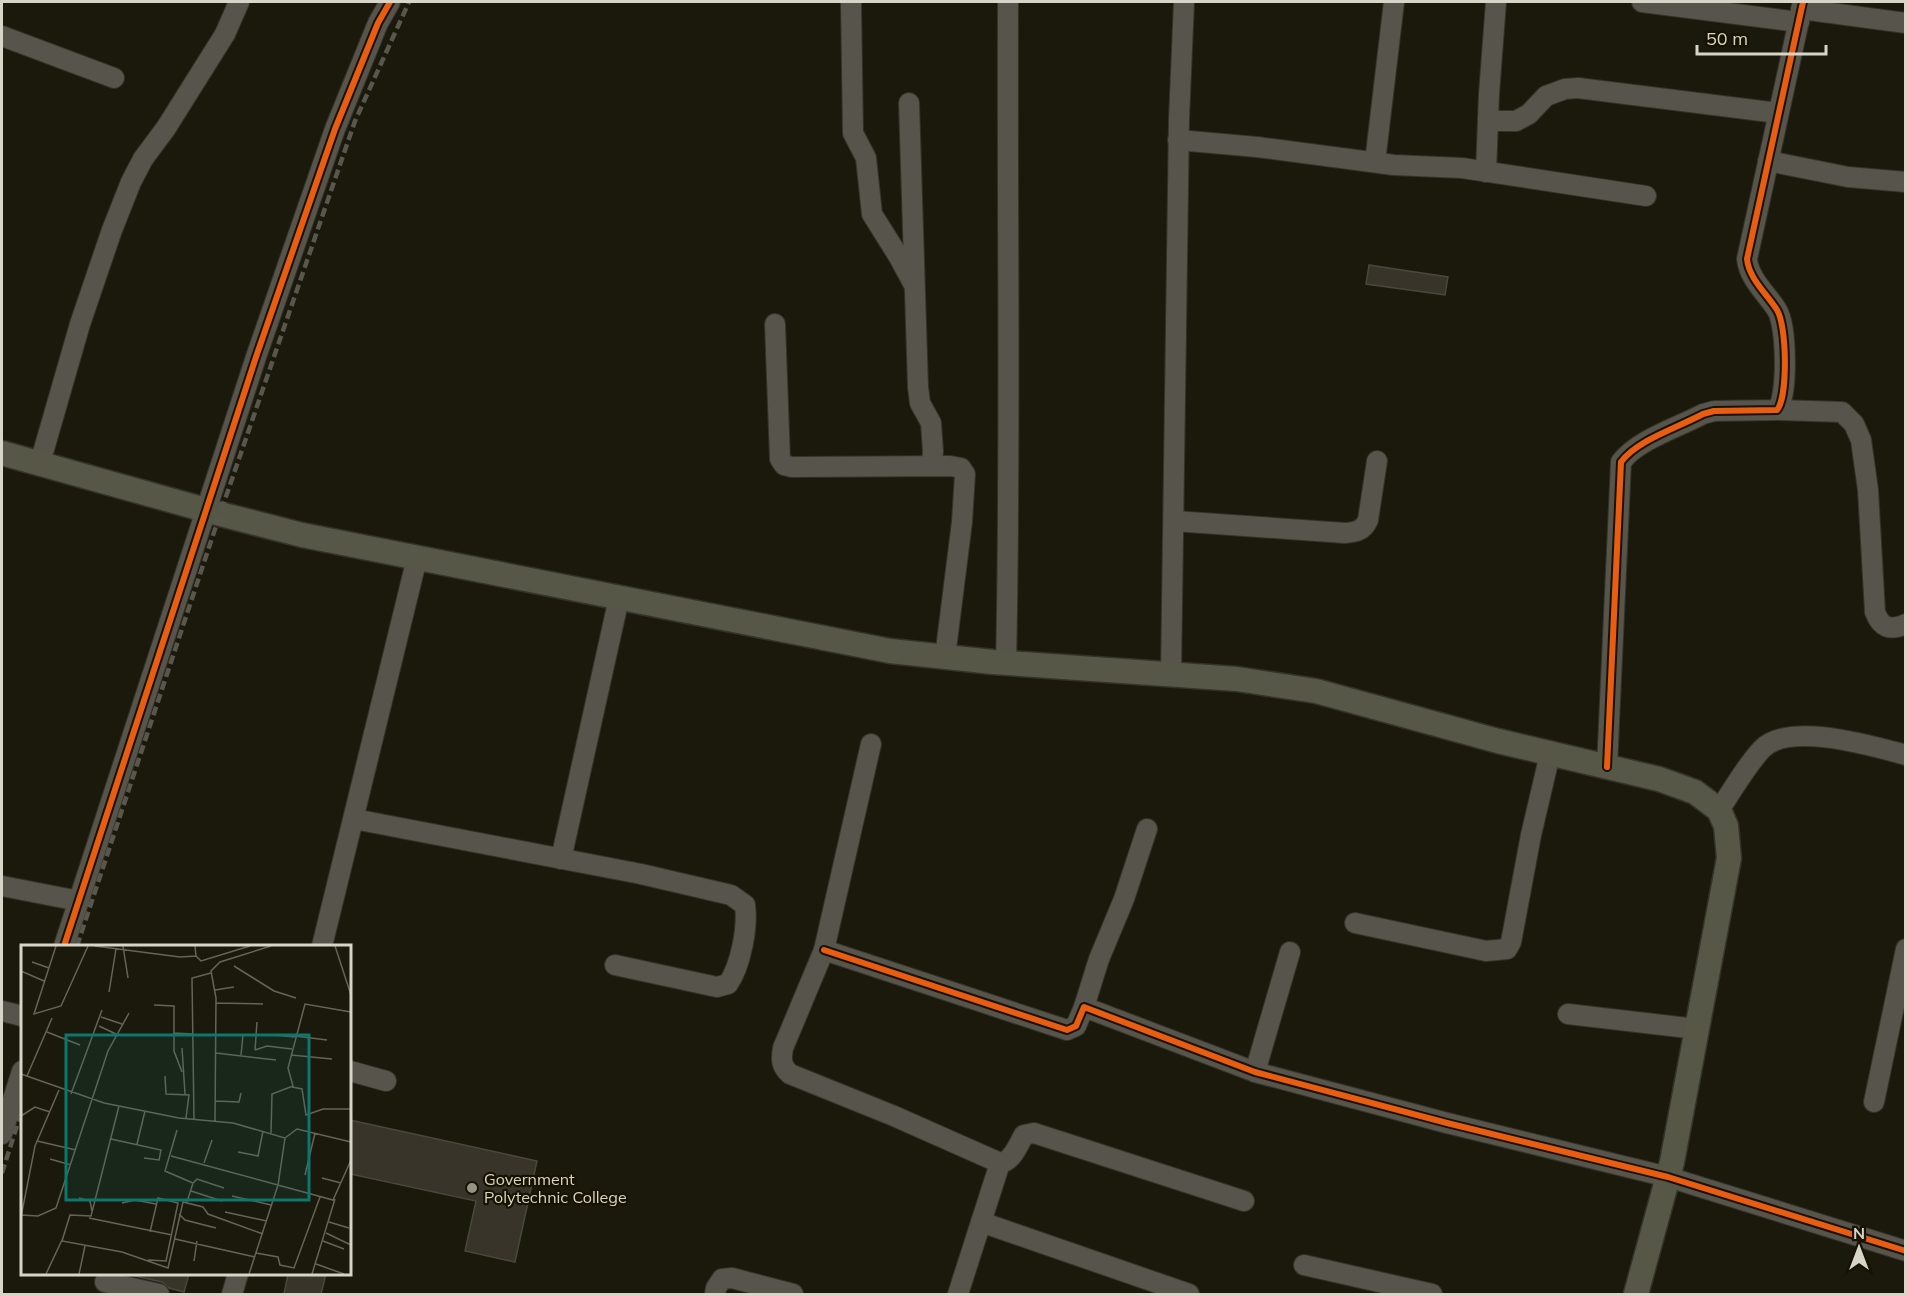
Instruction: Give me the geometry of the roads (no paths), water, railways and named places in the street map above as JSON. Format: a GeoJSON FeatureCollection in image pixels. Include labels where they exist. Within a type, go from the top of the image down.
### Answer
{"type":"FeatureCollection","features":[{"type":"Feature","properties":{"kind":"main road"},"geometry":{"type":"LineString","coordinates":[[2,453],[302,535],[890,651],[1006,663],[1238,679],[1316,691],[1498,741],[1659,779],[1695,792],[1719,810],[1726,826],[1729,858],[1668,1178],[1636,1294]]}},
{"type":"Feature","properties":{"kind":"street"},"geometry":{"type":"LineString","coordinates":[[40,463],[80,324],[131,182],[143,159],[166,128],[225,34],[239,2]]}},
{"type":"Feature","properties":{"kind":"street"},"geometry":{"type":"LineString","coordinates":[[64,945],[256,357],[335,129],[378,23],[390,2]]}},
{"type":"Feature","properties":{"kind":"street"},"geometry":{"type":"LineString","coordinates":[[851,2],[853,133],[866,158],[872,214],[899,257],[916,290]]}},
{"type":"Feature","properties":{"kind":"street"},"geometry":{"type":"LineString","coordinates":[[1006,663],[1010,370],[1007,216],[1008,2]]}},
{"type":"Feature","properties":{"kind":"street"},"geometry":{"type":"LineString","coordinates":[[1171,675],[1178,140],[1184,2]]}},
{"type":"Feature","properties":{"kind":"street"},"geometry":{"type":"LineString","coordinates":[[1375,162],[1394,2]]}},
{"type":"Feature","properties":{"kind":"street"},"geometry":{"type":"LineString","coordinates":[[1486,172],[1496,2]]}},
{"type":"Feature","properties":{"kind":"street"},"geometry":{"type":"LineString","coordinates":[[1642,2],[1801,11],[1905,23]]}},
{"type":"Feature","properties":{"kind":"street"},"geometry":{"type":"LineString","coordinates":[[1777,410],[1784,394],[1782,326],[1779,312],[1748,269],[1747,259],[1801,11]]}},
{"type":"Feature","properties":{"kind":"street"},"geometry":{"type":"LineString","coordinates":[[2,36],[114,78]]}},
{"type":"Feature","properties":{"kind":"street"},"geometry":{"type":"LineString","coordinates":[[1488,121],[1516,121],[1523,118],[1546,96],[1555,91],[1578,88],[1778,112]]}},
{"type":"Feature","properties":{"kind":"street"},"geometry":{"type":"LineString","coordinates":[[909,103],[918,387],[920,403],[931,423],[932,466]]}},
{"type":"Feature","properties":{"kind":"street"},"geometry":{"type":"LineString","coordinates":[[1178,140],[1486,172],[1646,196]]}},
{"type":"Feature","properties":{"kind":"street"},"geometry":{"type":"LineString","coordinates":[[1768,161],[1848,177],[1905,182]]}},
{"type":"Feature","properties":{"kind":"street"},"geometry":{"type":"LineString","coordinates":[[775,324],[780,459],[784,465],[792,467],[932,466],[960,468],[965,474],[962,522],[945,657]]}},
{"type":"Feature","properties":{"kind":"street"},"geometry":{"type":"LineString","coordinates":[[1607,767],[1622,462],[1626,455],[1638,447],[1703,414],[1714,411],[1777,410],[1842,412],[1854,424],[1861,440],[1868,490],[1875,612],[1879,622],[1885,627],[1899,627],[1905,624]]}},
{"type":"Feature","properties":{"kind":"street"},"geometry":{"type":"LineString","coordinates":[[1174,521],[1345,533],[1358,531],[1365,526],[1368,520],[1377,460]]}},
{"type":"Feature","properties":{"kind":"street"},"geometry":{"type":"LineString","coordinates":[[322,945],[417,558]]}},
{"type":"Feature","properties":{"kind":"street"},"geometry":{"type":"LineString","coordinates":[[561,859],[619,598]]}},
{"type":"Feature","properties":{"kind":"street"},"geometry":{"type":"LineString","coordinates":[[1719,810],[1763,748],[1774,741],[1791,737],[1815,737],[1864,744],[1905,756]]}},
{"type":"Feature","properties":{"kind":"street"},"geometry":{"type":"LineString","coordinates":[[871,744],[824,950],[783,1048],[783,1067],[790,1074],[894,1116],[1000,1163],[1009,1159],[1024,1135],[1034,1133],[1244,1201]]}},
{"type":"Feature","properties":{"kind":"street"},"geometry":{"type":"LineString","coordinates":[[1355,923],[1486,951],[1507,949],[1511,942],[1531,835],[1550,754]]}},
{"type":"Feature","properties":{"kind":"street"},"geometry":{"type":"LineString","coordinates":[[354,819],[731,895],[745,905],[747,919],[735,973],[728,984],[717,987],[615,965]]}},
{"type":"Feature","properties":{"kind":"street"},"geometry":{"type":"LineString","coordinates":[[824,950],[1067,1030],[1076,1026],[1084,1008],[1099,959],[1124,899],[1147,829]]}},
{"type":"Feature","properties":{"kind":"street"},"geometry":{"type":"LineString","coordinates":[[2,886],[79,901]]}},
{"type":"Feature","properties":{"kind":"street"},"geometry":{"type":"LineString","coordinates":[[1874,1102],[1905,949]]}},
{"type":"Feature","properties":{"kind":"street"},"geometry":{"type":"LineString","coordinates":[[1255,1072],[1290,952]]}},
{"type":"Feature","properties":{"kind":"street"},"geometry":{"type":"LineString","coordinates":[[1084,1008],[1255,1072],[1668,1178],[1905,1251]]}},
{"type":"Feature","properties":{"kind":"street"},"geometry":{"type":"LineString","coordinates":[[2,1011],[21,1016]]}},
{"type":"Feature","properties":{"kind":"street"},"geometry":{"type":"LineString","coordinates":[[1568,1014],[1697,1029]]}},
{"type":"Feature","properties":{"kind":"street"},"geometry":{"type":"LineString","coordinates":[[351,1071],[386,1081]]}},
{"type":"Feature","properties":{"kind":"street"},"geometry":{"type":"LineString","coordinates":[[2,1134],[21,1074]]}},
{"type":"Feature","properties":{"kind":"street"},"geometry":{"type":"LineString","coordinates":[[958,1294],[1000,1163]]}},
{"type":"Feature","properties":{"kind":"street"},"geometry":{"type":"LineString","coordinates":[[981,1222],[1189,1294]]}},
{"type":"Feature","properties":{"kind":"street"},"geometry":{"type":"LineString","coordinates":[[1304,1266],[1432,1294]]}},
{"type":"Feature","properties":{"kind":"street"},"geometry":{"type":"LineString","coordinates":[[232,1294],[238,1275]]}},
{"type":"Feature","properties":{"kind":"street"},"geometry":{"type":"LineString","coordinates":[[715,1294],[722,1279],[732,1278],[793,1294]]}},
{"type":"Feature","properties":{"kind":"street"},"geometry":{"type":"LineString","coordinates":[[105,1282],[159,1294]]}},
{"type":"Feature","properties":{"kind":"railway"},"geometry":{"type":"LineString","coordinates":[[77,945],[220,514],[355,121],[409,2]]}},
{"type":"Feature","properties":{"kind":"railway"},"geometry":{"type":"LineString","coordinates":[[2,1173],[21,1113]]}},
{"type":"Feature","properties":{"kind":"place","name":"Government Polytechnic College"},"geometry":{"type":"Point","coordinates":[472,1188]}}]}
